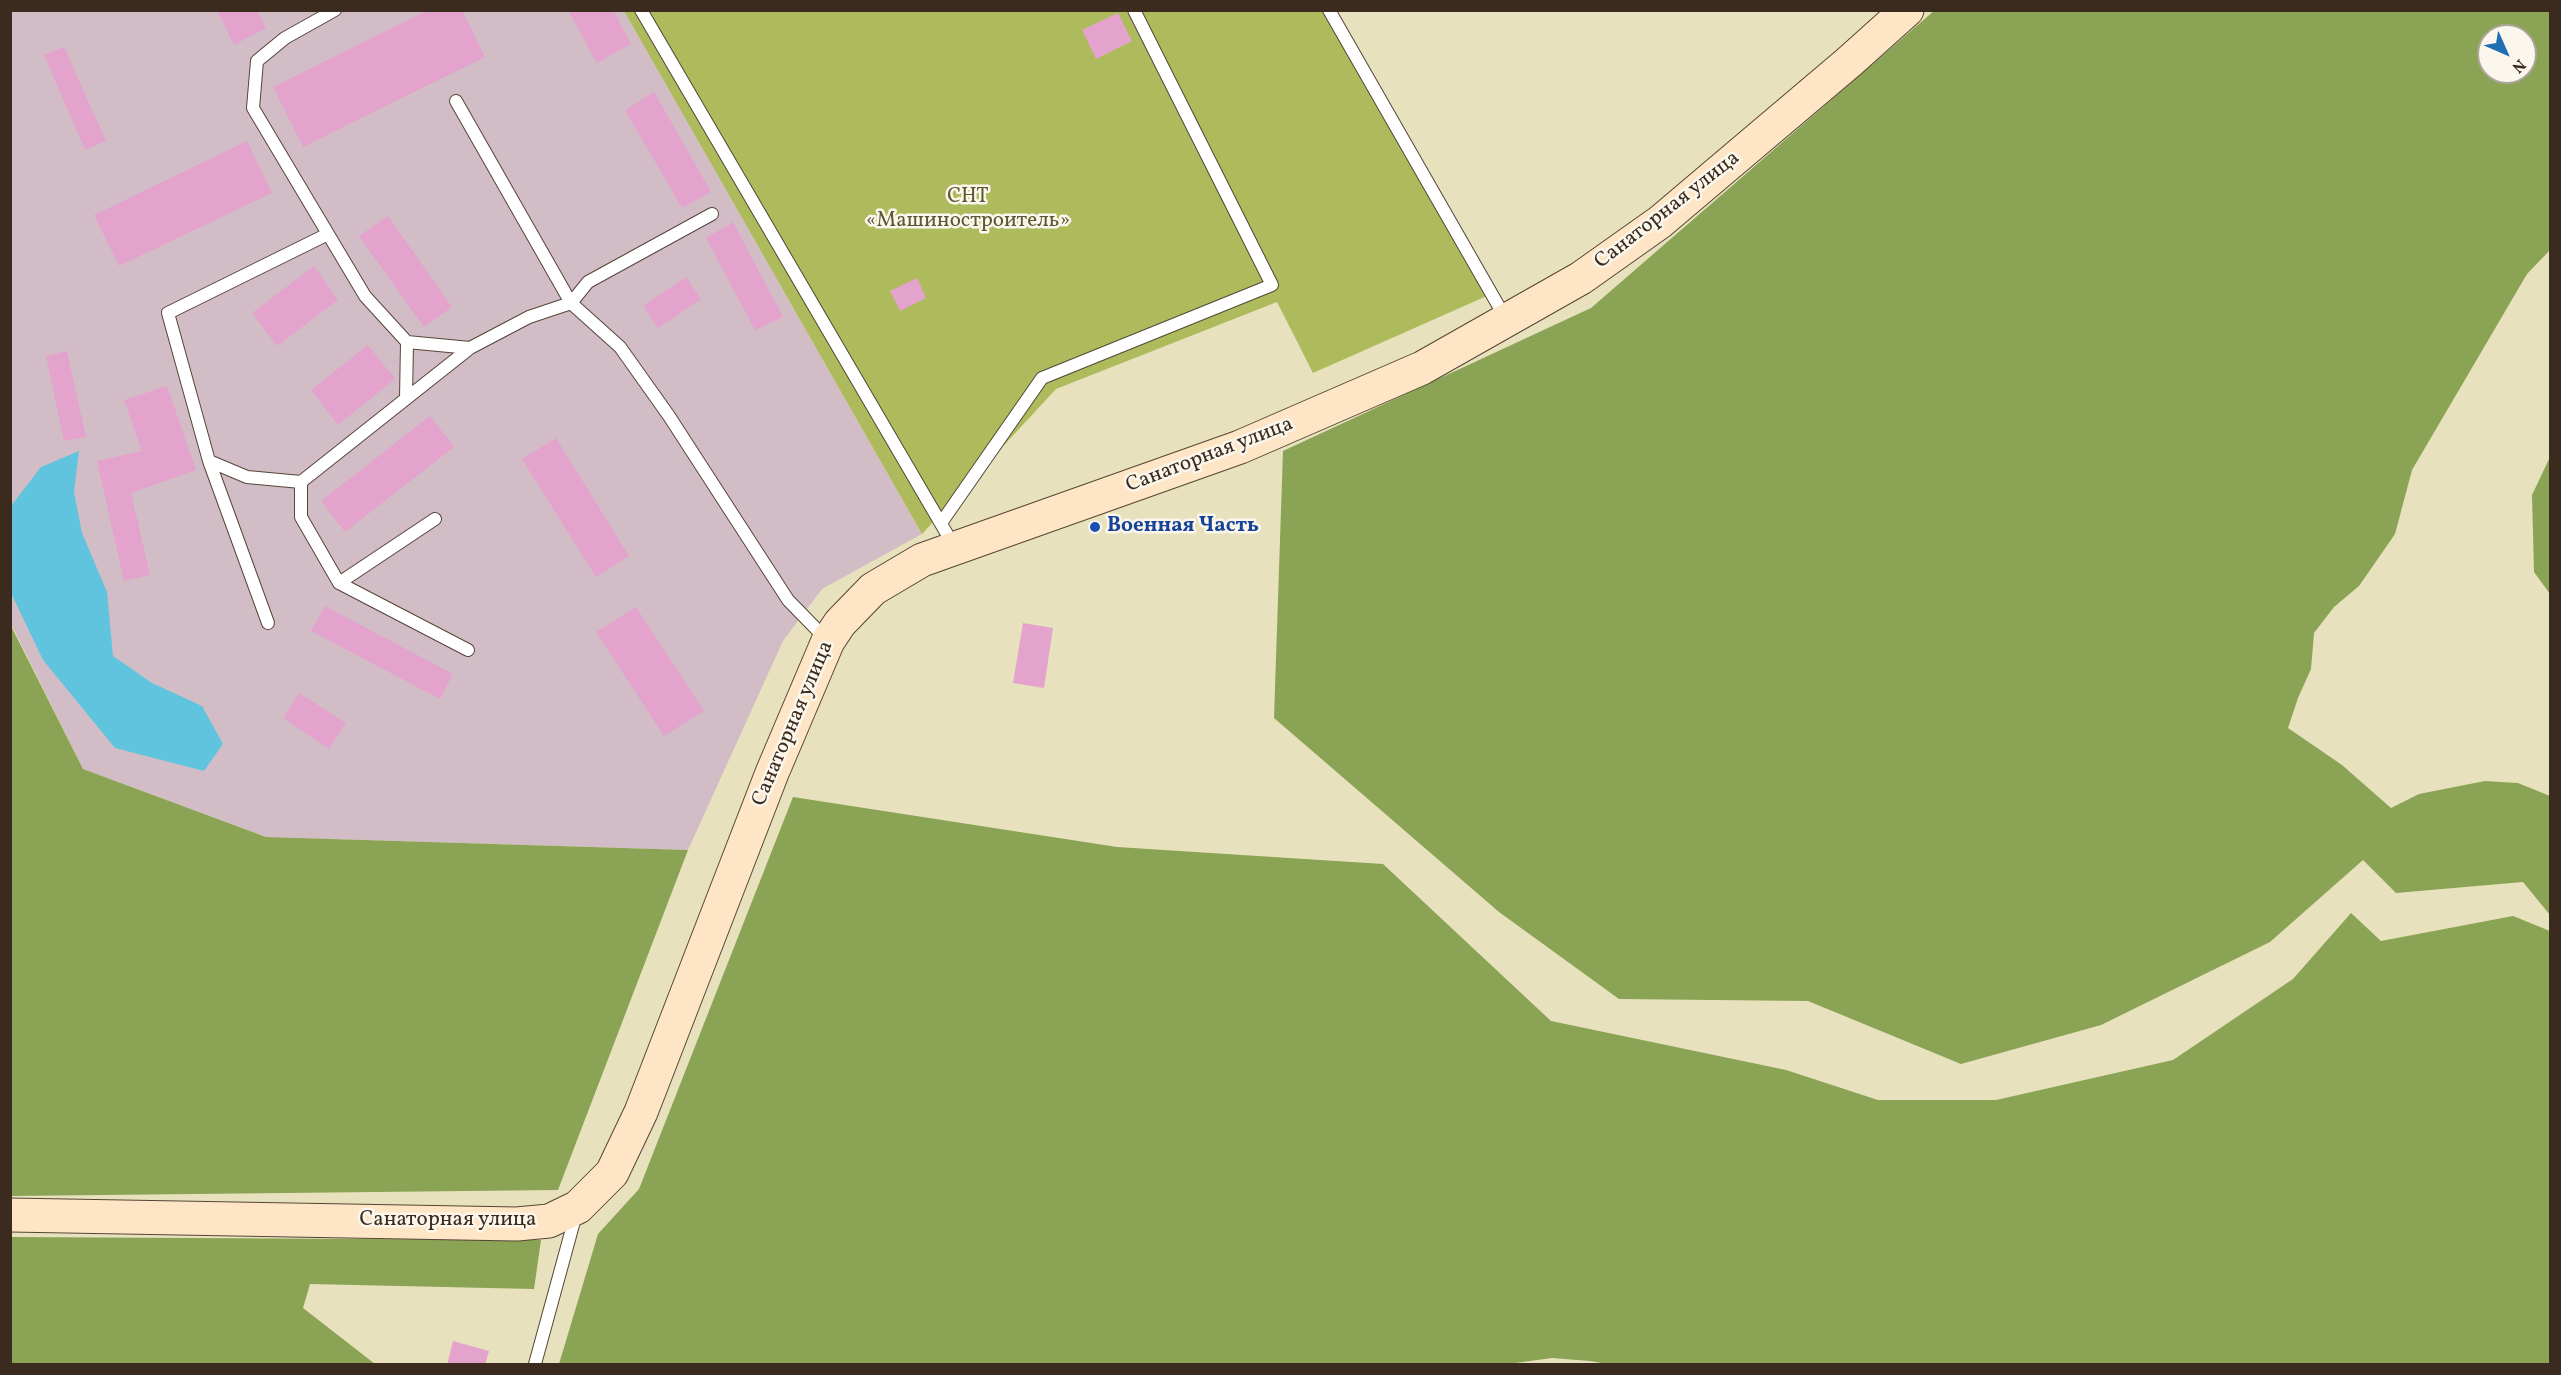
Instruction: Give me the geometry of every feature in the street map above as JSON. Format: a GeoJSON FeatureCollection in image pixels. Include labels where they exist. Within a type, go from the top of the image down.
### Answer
{"type":"FeatureCollection","features":[{"type":"Feature","properties":{"kind":"street","name":"Санаторная улица"},"geometry":{"type":"LineString","coordinates":[[10,1215],[518,1224],[549,1221],[578,1207],[612,1173],[630,1138],[772,773],[828,641],[840,623],[873,589],[922,560],[948,535],[1109,495],[1240,447],[1422,368],[1581,278],[1660,222],[1850,62],[1907,10]]}},
{"type":"Feature","properties":{"kind":"lane"},"geometry":{"type":"LineString","coordinates":[[335,10],[285,38],[257,61],[253,108],[365,296],[407,342],[470,348]]}},
{"type":"Feature","properties":{"kind":"lane"},"geometry":{"type":"LineString","coordinates":[[641,10],[948,535],[1042,378],[1272,285],[1134,10]]}},
{"type":"Feature","properties":{"kind":"lane"},"geometry":{"type":"LineString","coordinates":[[1329,10],[1507,320]]}},
{"type":"Feature","properties":{"kind":"lane"},"geometry":{"type":"LineString","coordinates":[[456,101],[571,303],[621,347],[669,416],[788,600],[828,641]]}},
{"type":"Feature","properties":{"kind":"lane"},"geometry":{"type":"LineString","coordinates":[[209,461],[247,477],[301,482],[470,348],[529,317],[571,303],[588,282],[712,213]]}},
{"type":"Feature","properties":{"kind":"lane"},"geometry":{"type":"LineString","coordinates":[[267,624],[209,461],[168,313],[328,234]]}},
{"type":"Feature","properties":{"kind":"lane"},"geometry":{"type":"LineString","coordinates":[[406,399],[407,342]]}},
{"type":"Feature","properties":{"kind":"lane"},"geometry":{"type":"LineString","coordinates":[[301,482],[301,517],[339,583],[468,650]]}},
{"type":"Feature","properties":{"kind":"lane"},"geometry":{"type":"LineString","coordinates":[[339,583],[435,519]]}},
{"type":"Feature","properties":{"kind":"lane"},"geometry":{"type":"LineString","coordinates":[[535,1365],[578,1207]]}},
{"type":"Feature","properties":{"kind":"shaded area"},"geometry":{"type":"Polygon","coordinates":[[[11,11],[624,11],[922,534],[822,589],[783,641],[688,850],[266,837],[83,769],[11,624],[11,11]]]}},
{"type":"Feature","properties":{"kind":"green space"},"geometry":{"type":"Polygon","coordinates":[[[1935,10],[2550,11],[2550,250],[2527,274],[2412,470],[2395,534],[2359,586],[2334,607],[2314,633],[2311,669],[2288,728],[2342,765],[2391,808],[2419,794],[2485,781],[2518,783],[2550,796],[2550,915],[2523,882],[2396,893],[2363,860],[2270,942],[2101,1025],[1961,1064],[1808,1001],[1619,999],[1499,912],[1274,718],[1283,451],[1591,308],[1935,10]]]}},
{"type":"Feature","properties":{"kind":"green space","name":"СНТ «Машиностроитель»"},"geometry":{"type":"Polygon","coordinates":[[[624,11],[1328,11],[1394,136],[1489,295],[1313,373],[1277,302],[1056,389],[922,534],[624,11]]]}},
{"type":"Feature","properties":{"kind":"green space"},"geometry":{"type":"Polygon","coordinates":[[[2550,457],[2550,594],[2534,572],[2532,495],[2550,457]]]}},
{"type":"Feature","properties":{"kind":"green space"},"geometry":{"type":"Polygon","coordinates":[[[10,624],[83,769],[266,837],[688,850],[558,1190],[11,1196],[10,624]]]}},
{"type":"Feature","properties":{"kind":"green space"},"geometry":{"type":"Polygon","coordinates":[[[793,797],[1117,847],[1383,864],[1551,1021],[1786,1070],[1878,1100],[1996,1100],[2173,1060],[2293,979],[2351,913],[2381,941],[2513,916],[2550,931],[2550,1364],[1608,1364],[1552,1358],[1508,1364],[559,1364],[598,1234],[639,1189],[793,797]]]}},
{"type":"Feature","properties":{"kind":"green space"},"geometry":{"type":"Polygon","coordinates":[[[11,1237],[541,1240],[534,1289],[310,1284],[303,1308],[375,1364],[11,1364],[11,1237]]]}},
{"type":"Feature","properties":{"kind":"water"},"geometry":{"type":"Polygon","coordinates":[[[79,451],[74,492],[82,533],[107,592],[113,656],[152,683],[202,706],[223,744],[204,771],[115,748],[43,660],[11,593],[11,506],[41,467],[79,451]]]}},
{"type":"Feature","properties":{"kind":"building"},"geometry":{"type":"Polygon","coordinates":[[[217,10],[257,10],[266,28],[234,45],[217,10]]]}},
{"type":"Feature","properties":{"kind":"building"},"geometry":{"type":"Polygon","coordinates":[[[428,10],[462,10],[485,57],[303,147],[273,87],[428,10]]]}},
{"type":"Feature","properties":{"kind":"building"},"geometry":{"type":"Polygon","coordinates":[[[568,10],[613,10],[631,44],[597,63],[568,10]]]}},
{"type":"Feature","properties":{"kind":"building"},"geometry":{"type":"Polygon","coordinates":[[[1118,13],[1132,41],[1096,59],[1082,30],[1118,13]]]}},
{"type":"Feature","properties":{"kind":"building"},"geometry":{"type":"Polygon","coordinates":[[[64,47],[106,141],[85,150],[44,55],[64,47]]]}},
{"type":"Feature","properties":{"kind":"building"},"geometry":{"type":"Polygon","coordinates":[[[654,92],[711,192],[682,208],[625,110],[654,92]]]}},
{"type":"Feature","properties":{"kind":"building"},"geometry":{"type":"Polygon","coordinates":[[[247,141],[272,193],[119,266],[94,215],[247,141]]]}},
{"type":"Feature","properties":{"kind":"building"},"geometry":{"type":"Polygon","coordinates":[[[388,216],[452,307],[424,327],[359,236],[388,216]]]}},
{"type":"Feature","properties":{"kind":"building"},"geometry":{"type":"Polygon","coordinates":[[[733,222],[783,317],[755,330],[706,238],[733,222]]]}},
{"type":"Feature","properties":{"kind":"building"},"geometry":{"type":"Polygon","coordinates":[[[314,266],[338,300],[277,346],[252,313],[314,266]]]}},
{"type":"Feature","properties":{"kind":"building"},"geometry":{"type":"Polygon","coordinates":[[[686,277],[701,299],[658,328],[643,306],[686,277]]]}},
{"type":"Feature","properties":{"kind":"building"},"geometry":{"type":"Polygon","coordinates":[[[917,278],[926,298],[900,311],[890,291],[917,278]]]}},
{"type":"Feature","properties":{"kind":"building"},"geometry":{"type":"Polygon","coordinates":[[[368,345],[395,379],[338,425],[311,390],[368,345]]]}},
{"type":"Feature","properties":{"kind":"building"},"geometry":{"type":"Polygon","coordinates":[[[67,351],[86,437],[64,441],[46,356],[67,351]]]}},
{"type":"Feature","properties":{"kind":"building"},"geometry":{"type":"Polygon","coordinates":[[[167,386],[196,470],[131,493],[150,575],[124,581],[97,461],[142,451],[124,400],[167,386]]]}},
{"type":"Feature","properties":{"kind":"building"},"geometry":{"type":"Polygon","coordinates":[[[430,416],[454,447],[345,532],[321,501],[430,416]]]}},
{"type":"Feature","properties":{"kind":"building"},"geometry":{"type":"Polygon","coordinates":[[[556,438],[629,556],[596,577],[522,459],[556,438]]]}},
{"type":"Feature","properties":{"kind":"building"},"geometry":{"type":"Polygon","coordinates":[[[325,606],[453,674],[440,699],[311,631],[325,606]]]}},
{"type":"Feature","properties":{"kind":"building"},"geometry":{"type":"Polygon","coordinates":[[[636,607],[704,711],[664,736],[596,632],[636,607]]]}},
{"type":"Feature","properties":{"kind":"building"},"geometry":{"type":"Polygon","coordinates":[[[1023,623],[1053,628],[1044,688],[1013,683],[1023,623]]]}},
{"type":"Feature","properties":{"kind":"building"},"geometry":{"type":"Polygon","coordinates":[[[299,693],[346,723],[329,749],[283,718],[299,693]]]}},
{"type":"Feature","properties":{"kind":"building"},"geometry":{"type":"Polygon","coordinates":[[[453,1341],[489,1351],[485,1365],[447,1365],[453,1341]]]}},
{"type":"Feature","properties":{"kind":"place","name":"Военная Часть"},"geometry":{"type":"Point","coordinates":[1095,527]}}]}
